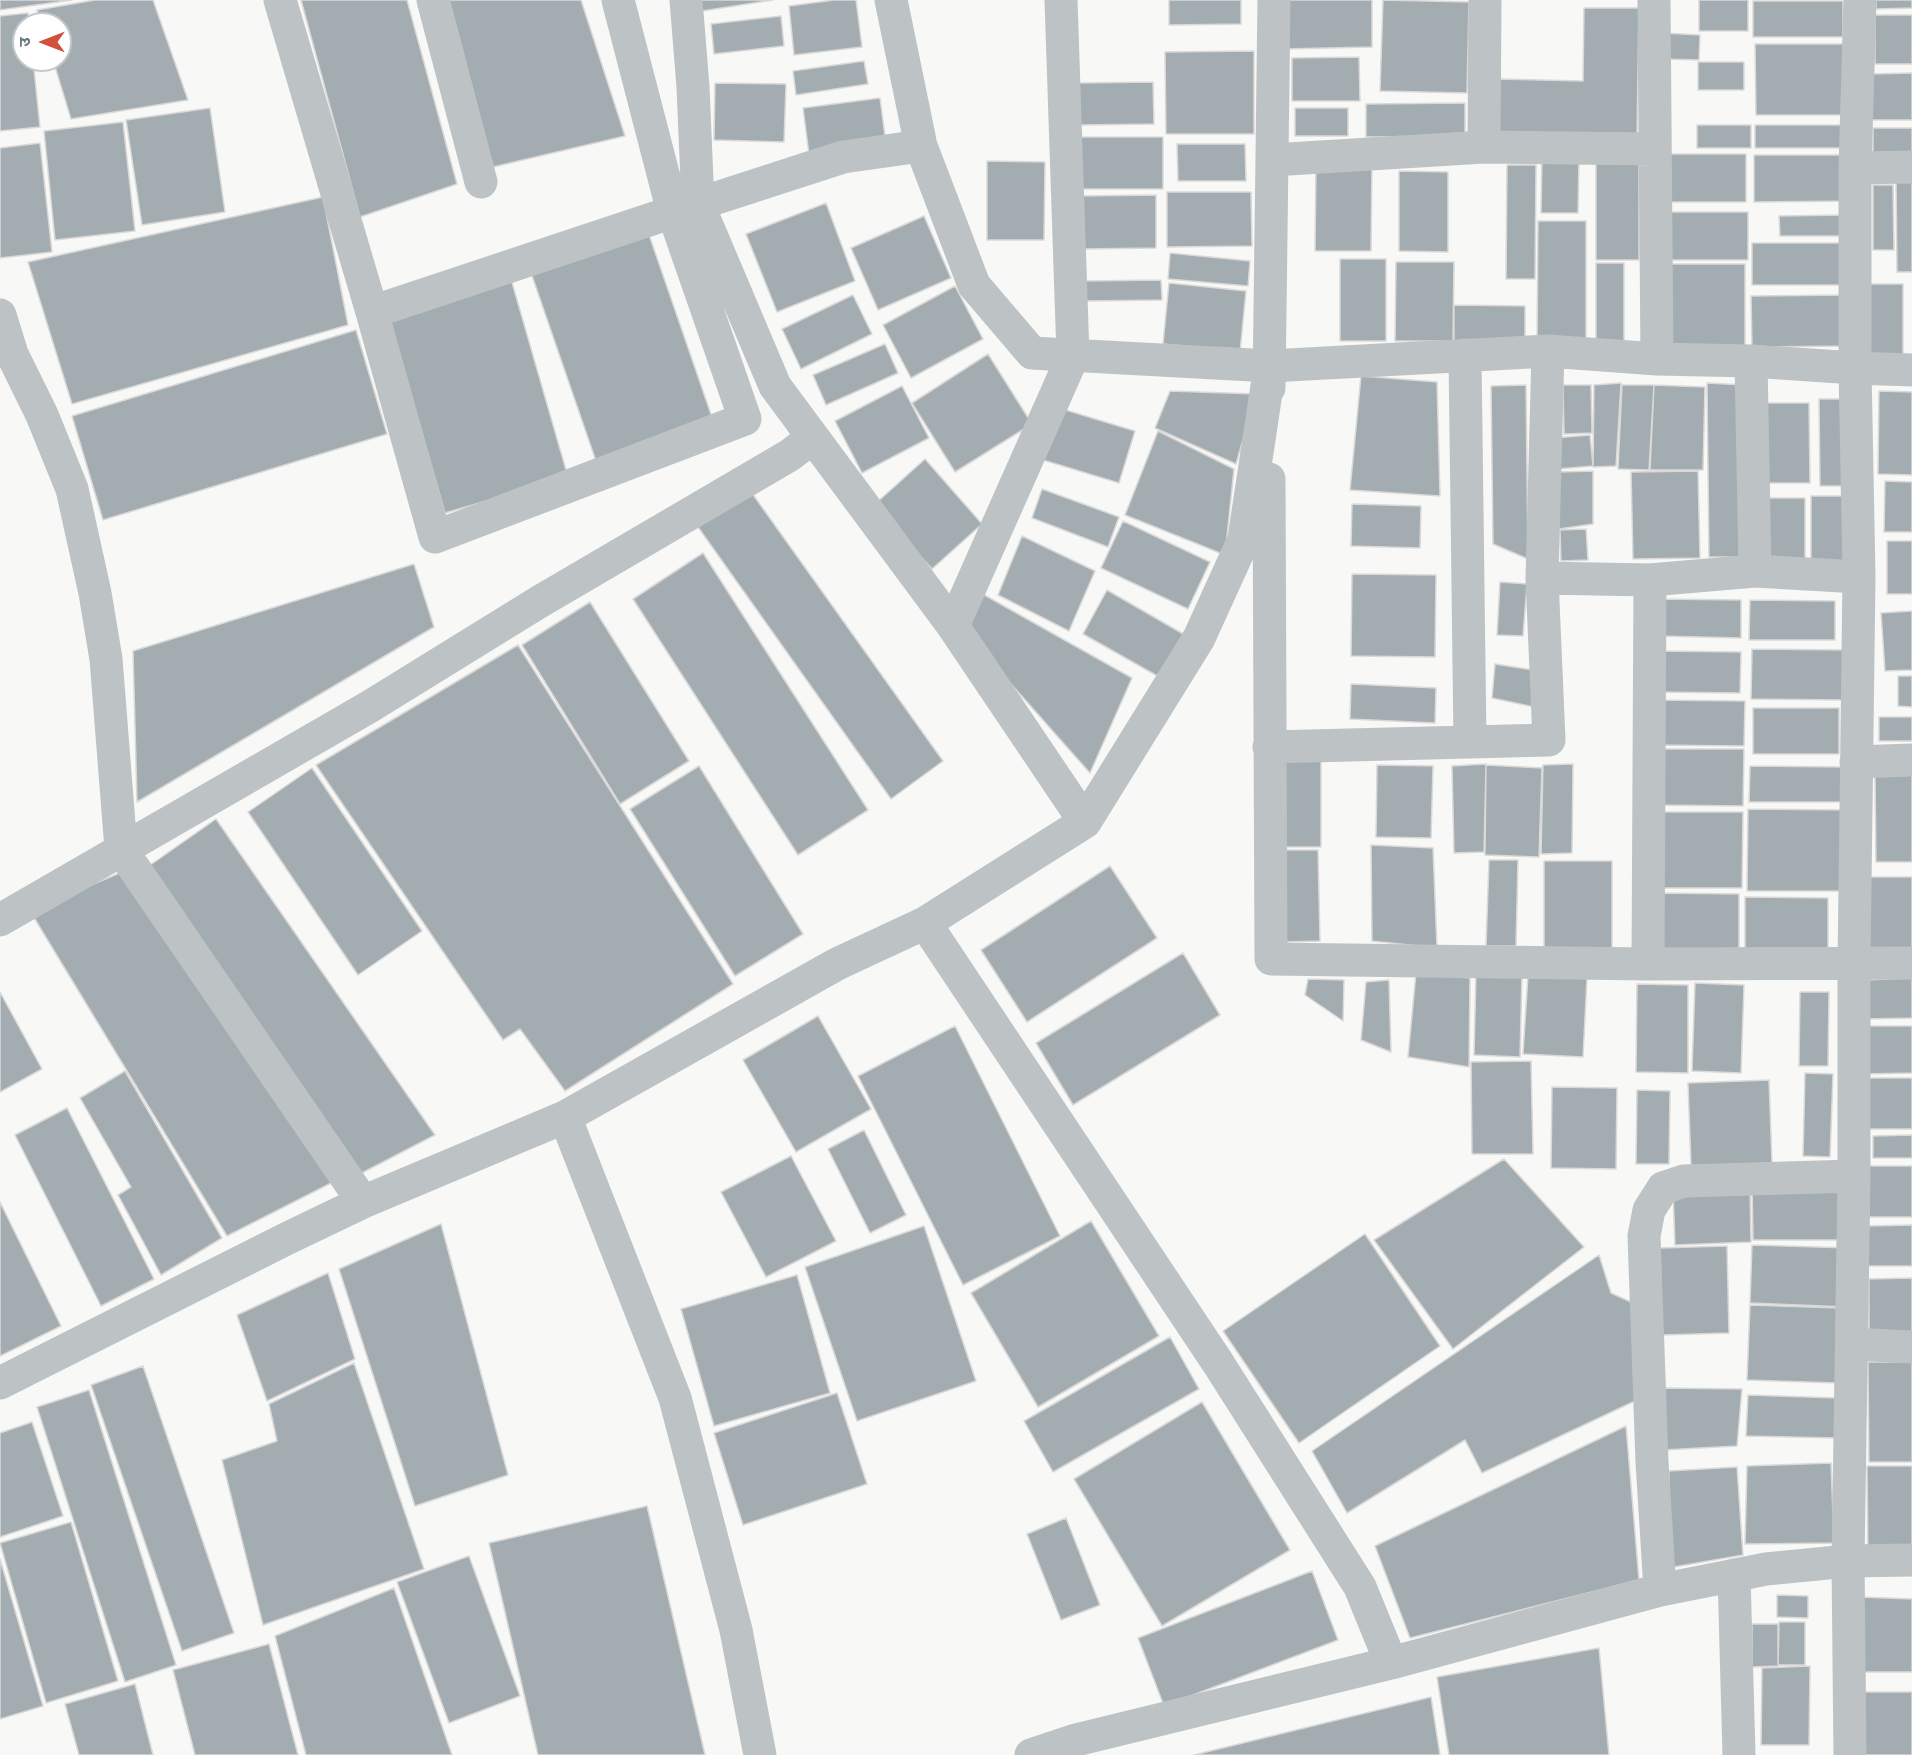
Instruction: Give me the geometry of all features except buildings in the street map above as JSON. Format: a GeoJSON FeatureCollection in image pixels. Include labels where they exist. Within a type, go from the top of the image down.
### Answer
{"type":"FeatureCollection","features":[{"type":"Feature","properties":{"kind":"street"},"geometry":{"type":"LineString","coordinates":[[280,0],[372,312],[435,537],[745,419],[685,208],[618,0]]}},
{"type":"Feature","properties":{"kind":"street"},"geometry":{"type":"LineString","coordinates":[[433,0],[481,182]]}},
{"type":"Feature","properties":{"kind":"street"},"geometry":{"type":"LineString","coordinates":[[686,0],[693,87],[685,208],[775,386],[953,626],[1085,822]]}},
{"type":"Feature","properties":{"kind":"street"},"geometry":{"type":"LineString","coordinates":[[891,0],[921,146],[974,285],[1032,353],[1270,366],[1548,351],[1657,359],[1751,361],[1912,370]]}},
{"type":"Feature","properties":{"kind":"street"},"geometry":{"type":"LineString","coordinates":[[953,626],[1073,356],[1061,0]]}},
{"type":"Feature","properties":{"kind":"street"},"geometry":{"type":"LineString","coordinates":[[1275,0],[1270,366],[1271,959],[1648,964],[1912,963]]}},
{"type":"Feature","properties":{"kind":"street"},"geometry":{"type":"LineString","coordinates":[[1484,147],[1485,0]]}},
{"type":"Feature","properties":{"kind":"street"},"geometry":{"type":"LineString","coordinates":[[1654,0],[1657,359]]}},
{"type":"Feature","properties":{"kind":"street"},"geometry":{"type":"LineString","coordinates":[[1850,1755],[1848,1561],[1859,577],[1855,368],[1855,168],[1860,0]]}},
{"type":"Feature","properties":{"kind":"street"},"geometry":{"type":"LineString","coordinates":[[372,312],[843,157],[921,146]]}},
{"type":"Feature","properties":{"kind":"street"},"geometry":{"type":"LineString","coordinates":[[1272,160],[1484,147],[1655,149]]}},
{"type":"Feature","properties":{"kind":"street"},"geometry":{"type":"LineString","coordinates":[[1855,168],[1912,167]]}},
{"type":"Feature","properties":{"kind":"street"},"geometry":{"type":"LineString","coordinates":[[0,315],[12,354],[42,415],[72,489],[95,593],[106,658],[121,849],[363,1202]]}},
{"type":"Feature","properties":{"kind":"street"},"geometry":{"type":"LineString","coordinates":[[1269,747],[1549,740],[1542,578],[1548,351]]}},
{"type":"Feature","properties":{"kind":"street"},"geometry":{"type":"LineString","coordinates":[[1465,355],[1470,742]]}},
{"type":"Feature","properties":{"kind":"street"},"geometry":{"type":"LineString","coordinates":[[1751,361],[1755,572]]}},
{"type":"Feature","properties":{"kind":"street"},"geometry":{"type":"LineString","coordinates":[[0,1383],[363,1202],[565,1117],[837,964],[926,923],[1085,822],[1199,638],[1244,539],[1270,366]]}},
{"type":"Feature","properties":{"kind":"street"},"geometry":{"type":"LineString","coordinates":[[0,920],[369,707],[539,602],[790,455],[812,438]]}},
{"type":"Feature","properties":{"kind":"street"},"geometry":{"type":"LineString","coordinates":[[1542,578],[1650,580],[1755,572],[1859,577]]}},
{"type":"Feature","properties":{"kind":"street"},"geometry":{"type":"LineString","coordinates":[[1648,964],[1650,580]]}},
{"type":"Feature","properties":{"kind":"street"},"geometry":{"type":"LineString","coordinates":[[1856,762],[1912,760]]}},
{"type":"Feature","properties":{"kind":"street"},"geometry":{"type":"LineString","coordinates":[[926,923],[1218,1363],[1360,1587],[1391,1663]]}},
{"type":"Feature","properties":{"kind":"street"},"geometry":{"type":"LineString","coordinates":[[565,1117],[675,1398],[736,1630],[760,1755]]}},
{"type":"Feature","properties":{"kind":"street"},"geometry":{"type":"LineString","coordinates":[[1660,1590],[1652,1462],[1644,1236],[1649,1210],[1663,1188],[1684,1181],[1854,1176]]}},
{"type":"Feature","properties":{"kind":"street"},"geometry":{"type":"LineString","coordinates":[[1852,1344],[1912,1347]]}},
{"type":"Feature","properties":{"kind":"street"},"geometry":{"type":"LineString","coordinates":[[1031,1755],[1076,1740],[1391,1663],[1660,1590],[1734,1575],[1848,1561],[1912,1560]]}},
{"type":"Feature","properties":{"kind":"street"},"geometry":{"type":"LineString","coordinates":[[1734,1575],[1739,1755]]}}]}
